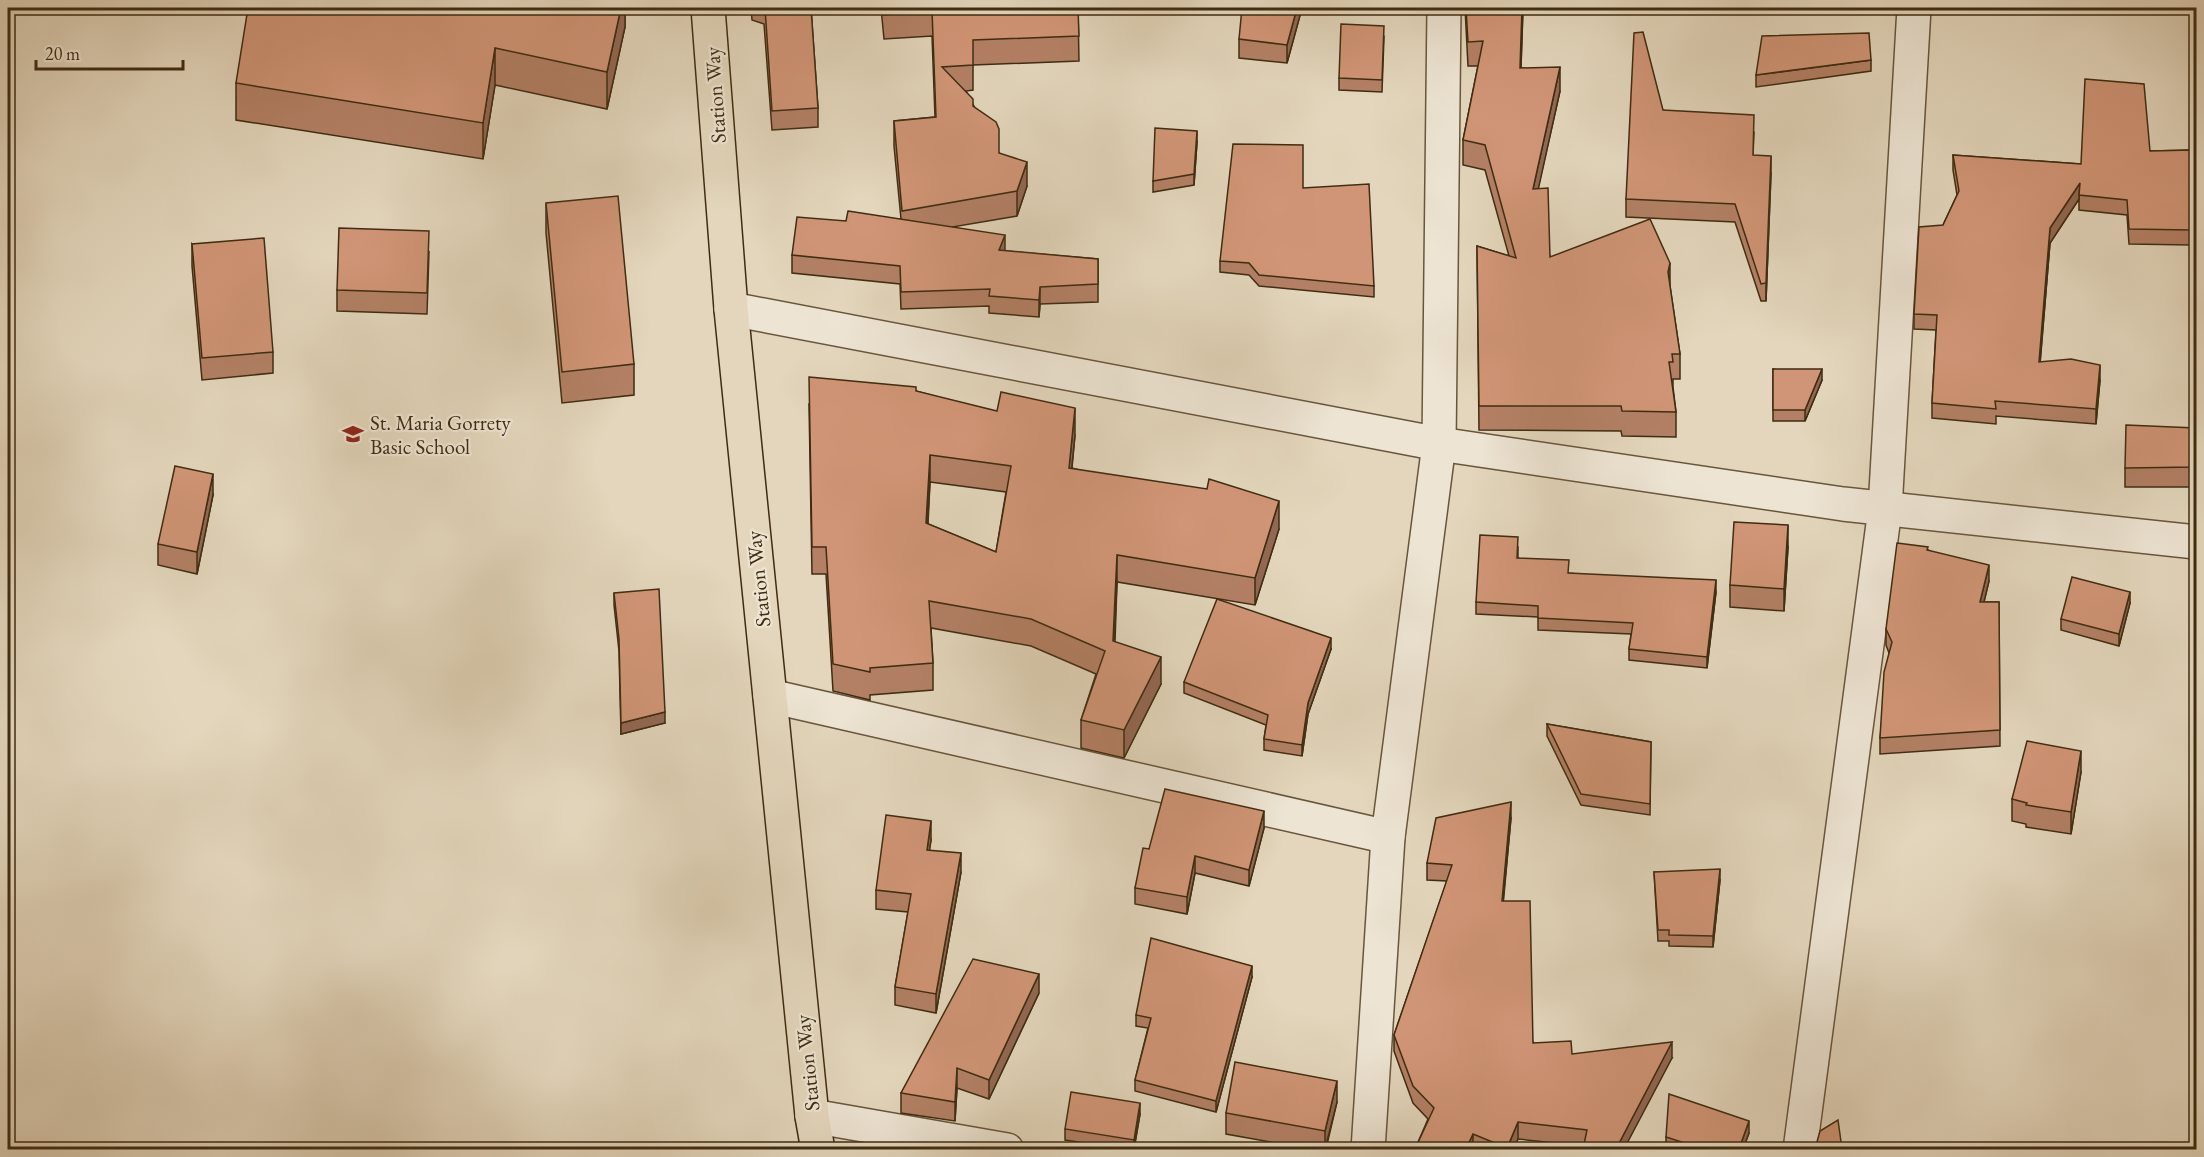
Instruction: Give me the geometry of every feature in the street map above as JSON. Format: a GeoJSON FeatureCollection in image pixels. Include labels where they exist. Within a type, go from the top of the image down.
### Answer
{"type":"FeatureCollection","features":[{"type":"Feature","properties":{"kind":"main road","name":"Station Way"},"geometry":{"type":"LineString","coordinates":[[708,8],[731,309],[812,1116],[818,1149]]}},
{"type":"Feature","properties":{"kind":"street"},"geometry":{"type":"LineString","coordinates":[[1368,1149],[1388,837],[1439,444],[1444,8]]}},
{"type":"Feature","properties":{"kind":"street"},"geometry":{"type":"LineString","coordinates":[[1800,1149],[1885,509],[1914,8]]}},
{"type":"Feature","properties":{"kind":"street"},"geometry":{"type":"LineString","coordinates":[[731,309],[1439,444],[1885,509],[2196,542]]}},
{"type":"Feature","properties":{"kind":"street"},"geometry":{"type":"LineString","coordinates":[[770,696],[1388,837]]}},
{"type":"Feature","properties":{"kind":"street"},"geometry":{"type":"LineString","coordinates":[[812,1116],[1006,1149]]}},
{"type":"Feature","properties":{"kind":"building"},"geometry":{"type":"Polygon","coordinates":[[[248,8],[621,8],[607,72],[495,48],[483,123],[236,83],[248,8]]]}},
{"type":"Feature","properties":{"kind":"building"},"geometry":{"type":"Polygon","coordinates":[[[765,8],[811,8],[818,108],[772,111],[765,8]]]}},
{"type":"Feature","properties":{"kind":"building"},"geometry":{"type":"Polygon","coordinates":[[[883,8],[1078,8],[1079,36],[973,40],[973,65],[942,67],[973,99],[973,106],[996,122],[999,129],[999,153],[1027,162],[1017,191],[902,211],[894,121],[936,117],[932,11],[884,15],[883,8]]]}},
{"type":"Feature","properties":{"kind":"building"},"geometry":{"type":"Polygon","coordinates":[[[1242,8],[1297,8],[1287,45],[1239,39],[1242,8]]]}},
{"type":"Feature","properties":{"kind":"building"},"geometry":{"type":"Polygon","coordinates":[[[1466,8],[1522,8],[1520,68],[1560,67],[1533,189],[1548,188],[1550,257],[1650,219],[1670,263],[1668,272],[1680,354],[1672,354],[1673,362],[1669,362],[1676,412],[1622,411],[1621,406],[1479,406],[1477,246],[1516,258],[1485,145],[1463,140],[1483,41],[1468,42],[1466,8]]]}},
{"type":"Feature","properties":{"kind":"building"},"geometry":{"type":"Polygon","coordinates":[[[1341,24],[1384,26],[1382,80],[1339,78],[1341,24]]]}},
{"type":"Feature","properties":{"kind":"building"},"geometry":{"type":"Polygon","coordinates":[[[1643,32],[1663,110],[1754,115],[1753,155],[1771,156],[1766,283],[1761,284],[1735,204],[1626,199],[1634,33],[1643,32]]]}},
{"type":"Feature","properties":{"kind":"building"},"geometry":{"type":"Polygon","coordinates":[[[1869,33],[1871,60],[1756,75],[1762,36],[1869,33]]]}},
{"type":"Feature","properties":{"kind":"building"},"geometry":{"type":"Polygon","coordinates":[[[2085,79],[2144,84],[2150,151],[2192,150],[2191,230],[2129,229],[2127,200],[2079,195],[2080,183],[2050,228],[2039,362],[2071,359],[2100,365],[2096,409],[1995,401],[1996,409],[1932,403],[1937,315],[1914,314],[1919,227],[1943,225],[1959,191],[1953,155],[2081,164],[2085,79]]]}},
{"type":"Feature","properties":{"kind":"building"},"geometry":{"type":"Polygon","coordinates":[[[1155,128],[1197,131],[1194,174],[1153,181],[1155,128]]]}},
{"type":"Feature","properties":{"kind":"building"},"geometry":{"type":"Polygon","coordinates":[[[1233,144],[1303,145],[1303,188],[1369,184],[1374,286],[1259,275],[1249,263],[1220,261],[1233,144]]]}},
{"type":"Feature","properties":{"kind":"building"},"geometry":{"type":"Polygon","coordinates":[[[618,196],[634,364],[562,372],[546,203],[618,196]]]}},
{"type":"Feature","properties":{"kind":"building"},"geometry":{"type":"Polygon","coordinates":[[[848,211],[1005,235],[999,250],[1098,259],[1098,284],[1040,287],[1039,300],[989,296],[990,289],[901,292],[900,266],[792,255],[797,217],[846,221],[848,211]]]}},
{"type":"Feature","properties":{"kind":"building"},"geometry":{"type":"Polygon","coordinates":[[[339,228],[429,231],[427,293],[337,290],[339,228]]]}},
{"type":"Feature","properties":{"kind":"building"},"geometry":{"type":"Polygon","coordinates":[[[264,238],[273,352],[202,358],[192,244],[264,238]]]}},
{"type":"Feature","properties":{"kind":"building"},"geometry":{"type":"Polygon","coordinates":[[[1773,369],[1822,369],[1805,410],[1773,410],[1773,369]]]}},
{"type":"Feature","properties":{"kind":"building"},"geometry":{"type":"Polygon","coordinates":[[[809,377],[916,387],[916,391],[997,411],[1001,392],[1075,408],[1069,468],[1207,489],[1209,479],[1279,501],[1255,578],[1117,555],[1113,641],[1161,657],[1124,730],[1081,720],[1105,651],[1031,619],[929,601],[933,663],[870,668],[870,672],[833,664],[826,547],[812,547],[809,377]],[[930,455],[926,523],[996,552],[1011,466],[930,455]]]}},
{"type":"Feature","properties":{"kind":"building"},"geometry":{"type":"Polygon","coordinates":[[[2126,425],[2196,428],[2196,467],[2125,468],[2126,425]]]}},
{"type":"Feature","properties":{"kind":"building"},"geometry":{"type":"Polygon","coordinates":[[[175,466],[213,474],[197,552],[158,544],[175,466]]]}},
{"type":"Feature","properties":{"kind":"building"},"geometry":{"type":"Polygon","coordinates":[[[1734,522],[1788,525],[1784,589],[1730,585],[1734,522]]]}},
{"type":"Feature","properties":{"kind":"building"},"geometry":{"type":"Polygon","coordinates":[[[1480,535],[1518,537],[1517,558],[1569,560],[1568,573],[1716,580],[1707,657],[1629,649],[1633,623],[1538,618],[1538,606],[1476,602],[1480,535]]]}},
{"type":"Feature","properties":{"kind":"building"},"geometry":{"type":"Polygon","coordinates":[[[1897,543],[1928,547],[1927,550],[1989,565],[1980,602],[1999,602],[2000,730],[1880,738],[1884,672],[1892,642],[1886,629],[1897,543]]]}},
{"type":"Feature","properties":{"kind":"building"},"geometry":{"type":"Polygon","coordinates":[[[2072,577],[2130,592],[2119,634],[2061,619],[2072,577]]]}},
{"type":"Feature","properties":{"kind":"building"},"geometry":{"type":"Polygon","coordinates":[[[659,589],[665,712],[621,723],[619,639],[614,593],[659,589]]]}},
{"type":"Feature","properties":{"kind":"building"},"geometry":{"type":"Polygon","coordinates":[[[1217,599],[1331,638],[1308,703],[1302,745],[1264,739],[1268,715],[1184,682],[1217,599]]]}},
{"type":"Feature","properties":{"kind":"building"},"geometry":{"type":"Polygon","coordinates":[[[1547,724],[1651,742],[1650,804],[1581,794],[1547,724]]]}},
{"type":"Feature","properties":{"kind":"building"},"geometry":{"type":"Polygon","coordinates":[[[2027,741],[2081,751],[2071,812],[2026,805],[2027,803],[2012,799],[2027,741]]]}},
{"type":"Feature","properties":{"kind":"building"},"geometry":{"type":"Polygon","coordinates":[[[1165,789],[1264,811],[1249,870],[1195,856],[1187,897],[1135,888],[1143,848],[1149,849],[1165,789]]]}},
{"type":"Feature","properties":{"kind":"building"},"geometry":{"type":"Polygon","coordinates":[[[1511,802],[1502,901],[1530,901],[1533,1043],[1571,1041],[1572,1054],[1672,1042],[1616,1149],[1583,1149],[1587,1130],[1518,1122],[1507,1148],[1473,1134],[1466,1149],[1415,1149],[1434,1108],[1413,1086],[1394,1035],[1452,865],[1427,863],[1436,818],[1511,802]]]}},
{"type":"Feature","properties":{"kind":"building"},"geometry":{"type":"Polygon","coordinates":[[[886,815],[931,821],[927,850],[961,853],[936,994],[895,987],[911,894],[876,890],[886,815]]]}},
{"type":"Feature","properties":{"kind":"building"},"geometry":{"type":"Polygon","coordinates":[[[1720,869],[1713,936],[1669,935],[1669,930],[1658,930],[1654,872],[1720,869]]]}},
{"type":"Feature","properties":{"kind":"building"},"geometry":{"type":"Polygon","coordinates":[[[1151,938],[1252,966],[1216,1101],[1135,1080],[1151,1018],[1136,1015],[1151,938]]]}},
{"type":"Feature","properties":{"kind":"building"},"geometry":{"type":"Polygon","coordinates":[[[973,959],[1039,974],[989,1080],[957,1068],[955,1102],[901,1093],[973,959]]]}},
{"type":"Feature","properties":{"kind":"building"},"geometry":{"type":"Polygon","coordinates":[[[1235,1062],[1337,1081],[1325,1131],[1226,1113],[1235,1062]]]}},
{"type":"Feature","properties":{"kind":"building"},"geometry":{"type":"Polygon","coordinates":[[[1071,1092],[1140,1103],[1134,1140],[1065,1129],[1071,1092]]]}},
{"type":"Feature","properties":{"kind":"building"},"geometry":{"type":"Polygon","coordinates":[[[1669,1094],[1749,1121],[1739,1149],[1703,1149],[1666,1137],[1669,1094]]]}},
{"type":"Feature","properties":{"kind":"building"},"geometry":{"type":"Polygon","coordinates":[[[1838,1120],[1842,1149],[1815,1149],[1820,1131],[1838,1120]]]}},
{"type":"Feature","properties":{"kind":"building"},"geometry":{"type":"Polygon","coordinates":[[[757,1144],[758,1149],[716,1149],[716,1148],[757,1144]]]}},
{"type":"Feature","properties":{"kind":"place","name":"St. Maria Gorrety Basic School"},"geometry":{"type":"Point","coordinates":[353,434]}}]}
